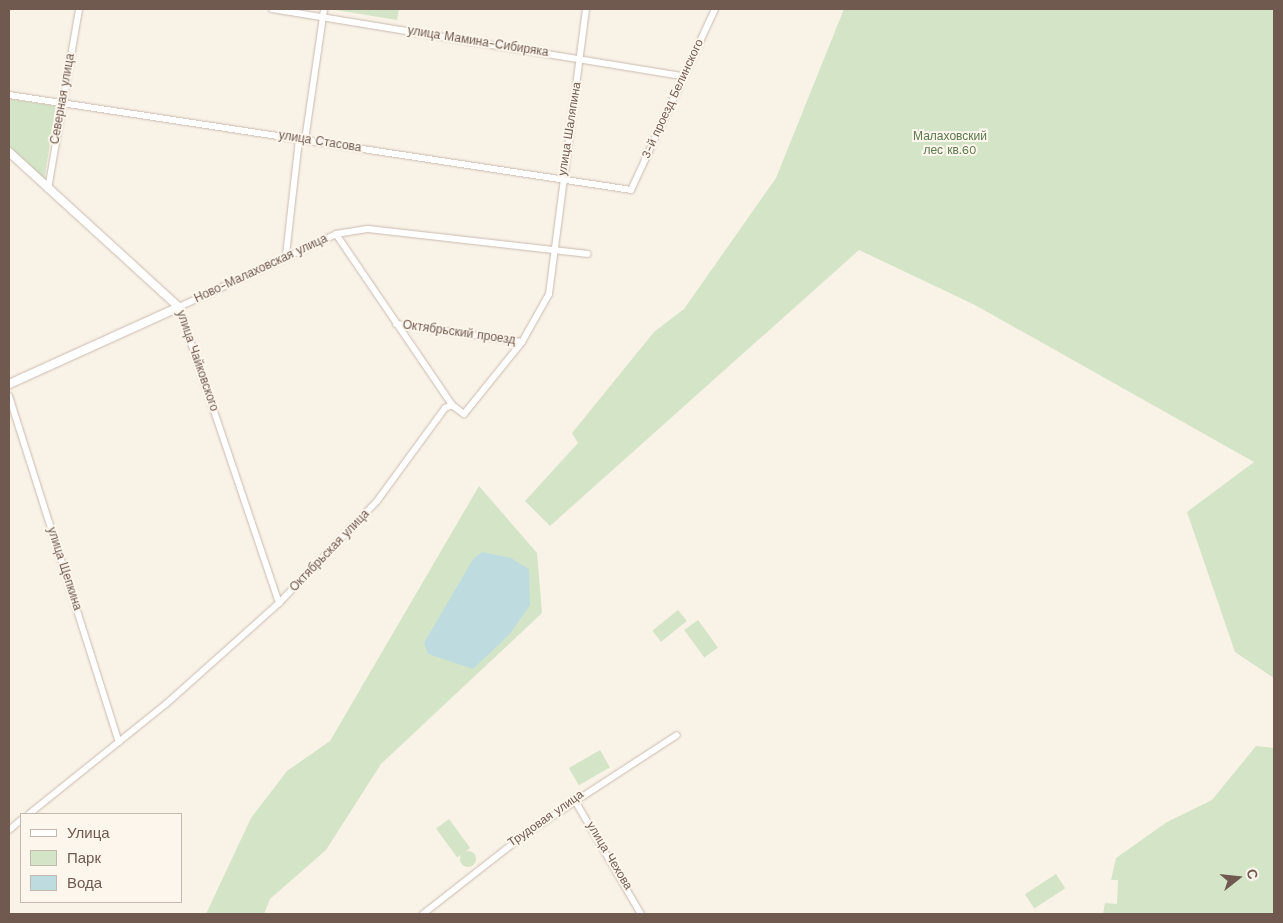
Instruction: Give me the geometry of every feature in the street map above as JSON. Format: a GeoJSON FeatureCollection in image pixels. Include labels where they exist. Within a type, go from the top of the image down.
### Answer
{"type":"FeatureCollection","features":[{"type":"Feature","properties":{"kind":"street","name":"Северная улица"},"geometry":{"type":"LineString","coordinates":[[48,189],[79,9]]}},
{"type":"Feature","properties":{"kind":"street","name":"улица Мамина-Сибиряка"},"geometry":{"type":"LineString","coordinates":[[272,9],[324,12],[682,76]]}},
{"type":"Feature","properties":{"kind":"street","name":"улица Шаляпина"},"geometry":{"type":"LineString","coordinates":[[555,248],[562,179],[581,59],[586,9]]}},
{"type":"Feature","properties":{"kind":"street","name":"3-й проезд Белинского"},"geometry":{"type":"LineString","coordinates":[[631,190],[682,76],[715,9]]}},
{"type":"Feature","properties":{"kind":"street"},"geometry":{"type":"LineString","coordinates":[[286,255],[302,139],[324,12]]}},
{"type":"Feature","properties":{"kind":"street","name":"улица Стасова"},"geometry":{"type":"LineString","coordinates":[[9,95],[631,190]]}},
{"type":"Feature","properties":{"kind":"street","name":"улица Чайковского"},"geometry":{"type":"LineString","coordinates":[[9,152],[179,307],[279,603]]}},
{"type":"Feature","properties":{"kind":"street","name":"Ново-Малаховская улица"},"geometry":{"type":"LineString","coordinates":[[9,384],[179,307],[286,255],[336,234],[369,229],[555,248],[588,254]]}},
{"type":"Feature","properties":{"kind":"street","name":"Октябрьский проезд"},"geometry":{"type":"LineString","coordinates":[[336,234],[452,404]]}},
{"type":"Feature","properties":{"kind":"street"},"geometry":{"type":"LineString","coordinates":[[452,404],[464,414],[522,342],[549,294],[555,248]]}},
{"type":"Feature","properties":{"kind":"street","name":"Октябрьский проезд"},"geometry":{"type":"LineString","coordinates":[[396,324],[522,342]]}},
{"type":"Feature","properties":{"kind":"street","name":"улица Щепкина"},"geometry":{"type":"LineString","coordinates":[[9,396],[119,742]]}},
{"type":"Feature","properties":{"kind":"street","name":"Октябрьская улица"},"geometry":{"type":"LineString","coordinates":[[30,813],[119,742],[279,603],[377,501],[445,408],[452,404]]}},
{"type":"Feature","properties":{"kind":"street","name":"Трудовая улица"},"geometry":{"type":"LineString","coordinates":[[423,914],[574,799],[677,735]]}},
{"type":"Feature","properties":{"kind":"street","name":"улица Чехова"},"geometry":{"type":"LineString","coordinates":[[574,799],[641,914]]}},
{"type":"Feature","properties":{"kind":"street"},"geometry":{"type":"LineString","coordinates":[[9,830],[20,821]]}},
{"type":"Feature","properties":{"kind":"green space"},"geometry":{"type":"Polygon","coordinates":[[[330,9],[399,9],[397,20],[330,9]]]}},
{"type":"Feature","properties":{"kind":"green space","name":"Малаховский лес кв.60"},"geometry":{"type":"Polygon","coordinates":[[[844,9],[1274,9],[1274,678],[1235,652],[1187,512],[1254,462],[975,305],[859,250],[550,526],[525,501],[578,443],[572,433],[654,332],[684,309],[776,178],[844,9]]]}},
{"type":"Feature","properties":{"kind":"green space"},"geometry":{"type":"Polygon","coordinates":[[[9,99],[56,106],[44,181],[9,147],[9,99]]]}},
{"type":"Feature","properties":{"kind":"green space"},"geometry":{"type":"Polygon","coordinates":[[[479,486],[537,553],[542,613],[381,764],[326,850],[270,899],[264,914],[206,914],[251,818],[287,771],[330,741],[479,486]]]}},
{"type":"Feature","properties":{"kind":"green space"},"geometry":{"type":"Polygon","coordinates":[[[678,610],[687,621],[661,642],[652,631],[678,610]]]}},
{"type":"Feature","properties":{"kind":"green space"},"geometry":{"type":"Polygon","coordinates":[[[698,620],[718,648],[704,657],[684,630],[698,620]]]}},
{"type":"Feature","properties":{"kind":"green space"},"geometry":{"type":"Polygon","coordinates":[[[1256,746],[1274,748],[1274,914],[1103,914],[1105,903],[1117,904],[1118,880],[1111,880],[1116,858],[1167,822],[1212,800],[1256,746]]]}},
{"type":"Feature","properties":{"kind":"green space"},"geometry":{"type":"Polygon","coordinates":[[[600,750],[610,767],[579,785],[569,768],[600,750]]]}},
{"type":"Feature","properties":{"kind":"green space"},"geometry":{"type":"Polygon","coordinates":[[[449,819],[470,848],[457,858],[436,828],[449,819]]]}},
{"type":"Feature","properties":{"kind":"green space"},"geometry":{"type":"Polygon","coordinates":[[[468,851],[474,853],[476,859],[474,865],[468,867],[462,865],[460,859],[462,853],[468,851]]]}},
{"type":"Feature","properties":{"kind":"green space"},"geometry":{"type":"Polygon","coordinates":[[[1056,874],[1065,888],[1034,908],[1025,894],[1056,874]]]}},
{"type":"Feature","properties":{"kind":"water"},"geometry":{"type":"Polygon","coordinates":[[[482,552],[511,558],[529,569],[530,605],[509,635],[473,669],[428,654],[424,643],[473,559],[482,552]]]}}]}
